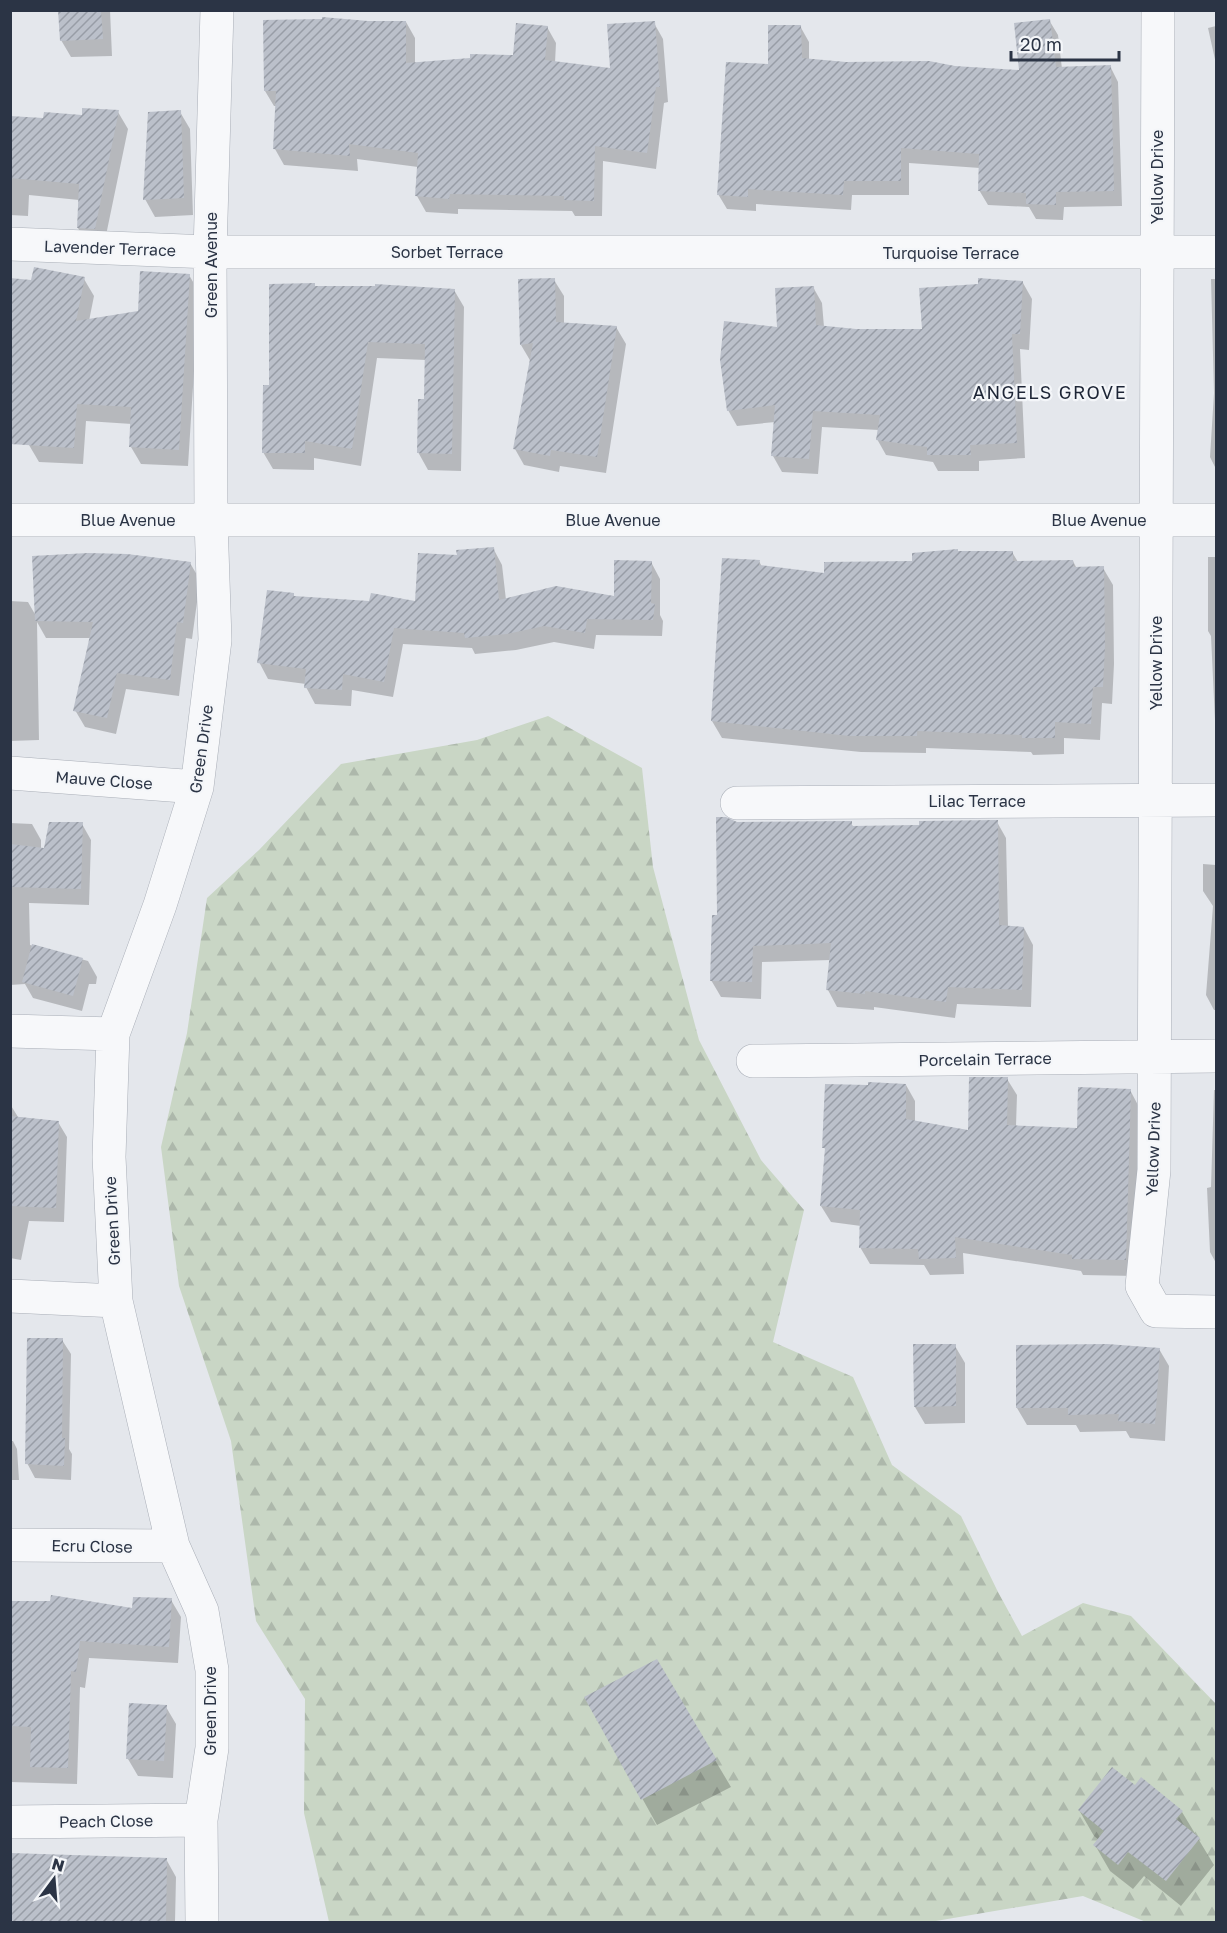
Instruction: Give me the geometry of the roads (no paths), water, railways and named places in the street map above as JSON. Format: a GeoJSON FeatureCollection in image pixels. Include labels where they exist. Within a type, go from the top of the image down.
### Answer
{"type":"FeatureCollection","features":[{"type":"Feature","properties":{"kind":"street","name":"Green Avenue"},"geometry":{"type":"LineString","coordinates":[[211,520],[210,252],[217,10]]}},
{"type":"Feature","properties":{"kind":"street","name":"Yellow Drive"},"geometry":{"type":"LineString","coordinates":[[1158,10],[1155,1170],[1142,1286],[1156,1311],[1216,1312]]}},
{"type":"Feature","properties":{"kind":"street","name":"Lavender Terrace"},"geometry":{"type":"LineString","coordinates":[[10,244],[210,252]]}},
{"type":"Feature","properties":{"kind":"street","name":"Sorbet Terrace"},"geometry":{"type":"LineString","coordinates":[[210,252],[685,252]]}},
{"type":"Feature","properties":{"kind":"street","name":"Turquoise Terrace"},"geometry":{"type":"LineString","coordinates":[[685,252],[1216,252]]}},
{"type":"Feature","properties":{"kind":"street","name":"Blue Avenue"},"geometry":{"type":"LineString","coordinates":[[10,520],[1216,520]]}},
{"type":"Feature","properties":{"kind":"street","name":"Green Drive"},"geometry":{"type":"LineString","coordinates":[[202,1923],[201,1820],[212,1748],[212,1670],[202,1611],[173,1546],[116,1301],[109,1157],[113,1034],[160,905],[197,787],[215,640],[211,520]]}},
{"type":"Feature","properties":{"kind":"street","name":"Mauve Close"},"geometry":{"type":"LineString","coordinates":[[10,773],[197,787]]}},
{"type":"Feature","properties":{"kind":"street","name":"Lilac Terrace"},"geometry":{"type":"LineString","coordinates":[[737,803],[1216,800]]}},
{"type":"Feature","properties":{"kind":"street"},"geometry":{"type":"LineString","coordinates":[[10,1030],[113,1034]]}},
{"type":"Feature","properties":{"kind":"street","name":"Porcelain Terrace"},"geometry":{"type":"LineString","coordinates":[[753,1061],[1216,1056]]}},
{"type":"Feature","properties":{"kind":"street"},"geometry":{"type":"LineString","coordinates":[[10,1296],[116,1301]]}},
{"type":"Feature","properties":{"kind":"street","name":"Ecru Close"},"geometry":{"type":"LineString","coordinates":[[10,1545],[173,1546]]}},
{"type":"Feature","properties":{"kind":"street","name":"Peach Close"},"geometry":{"type":"LineString","coordinates":[[10,1822],[201,1820]]}},
{"type":"Feature","properties":{"kind":"district","name":"ANGELS GROVE"},"geometry":{"type":"Point","coordinates":[1050,392]}}]}
